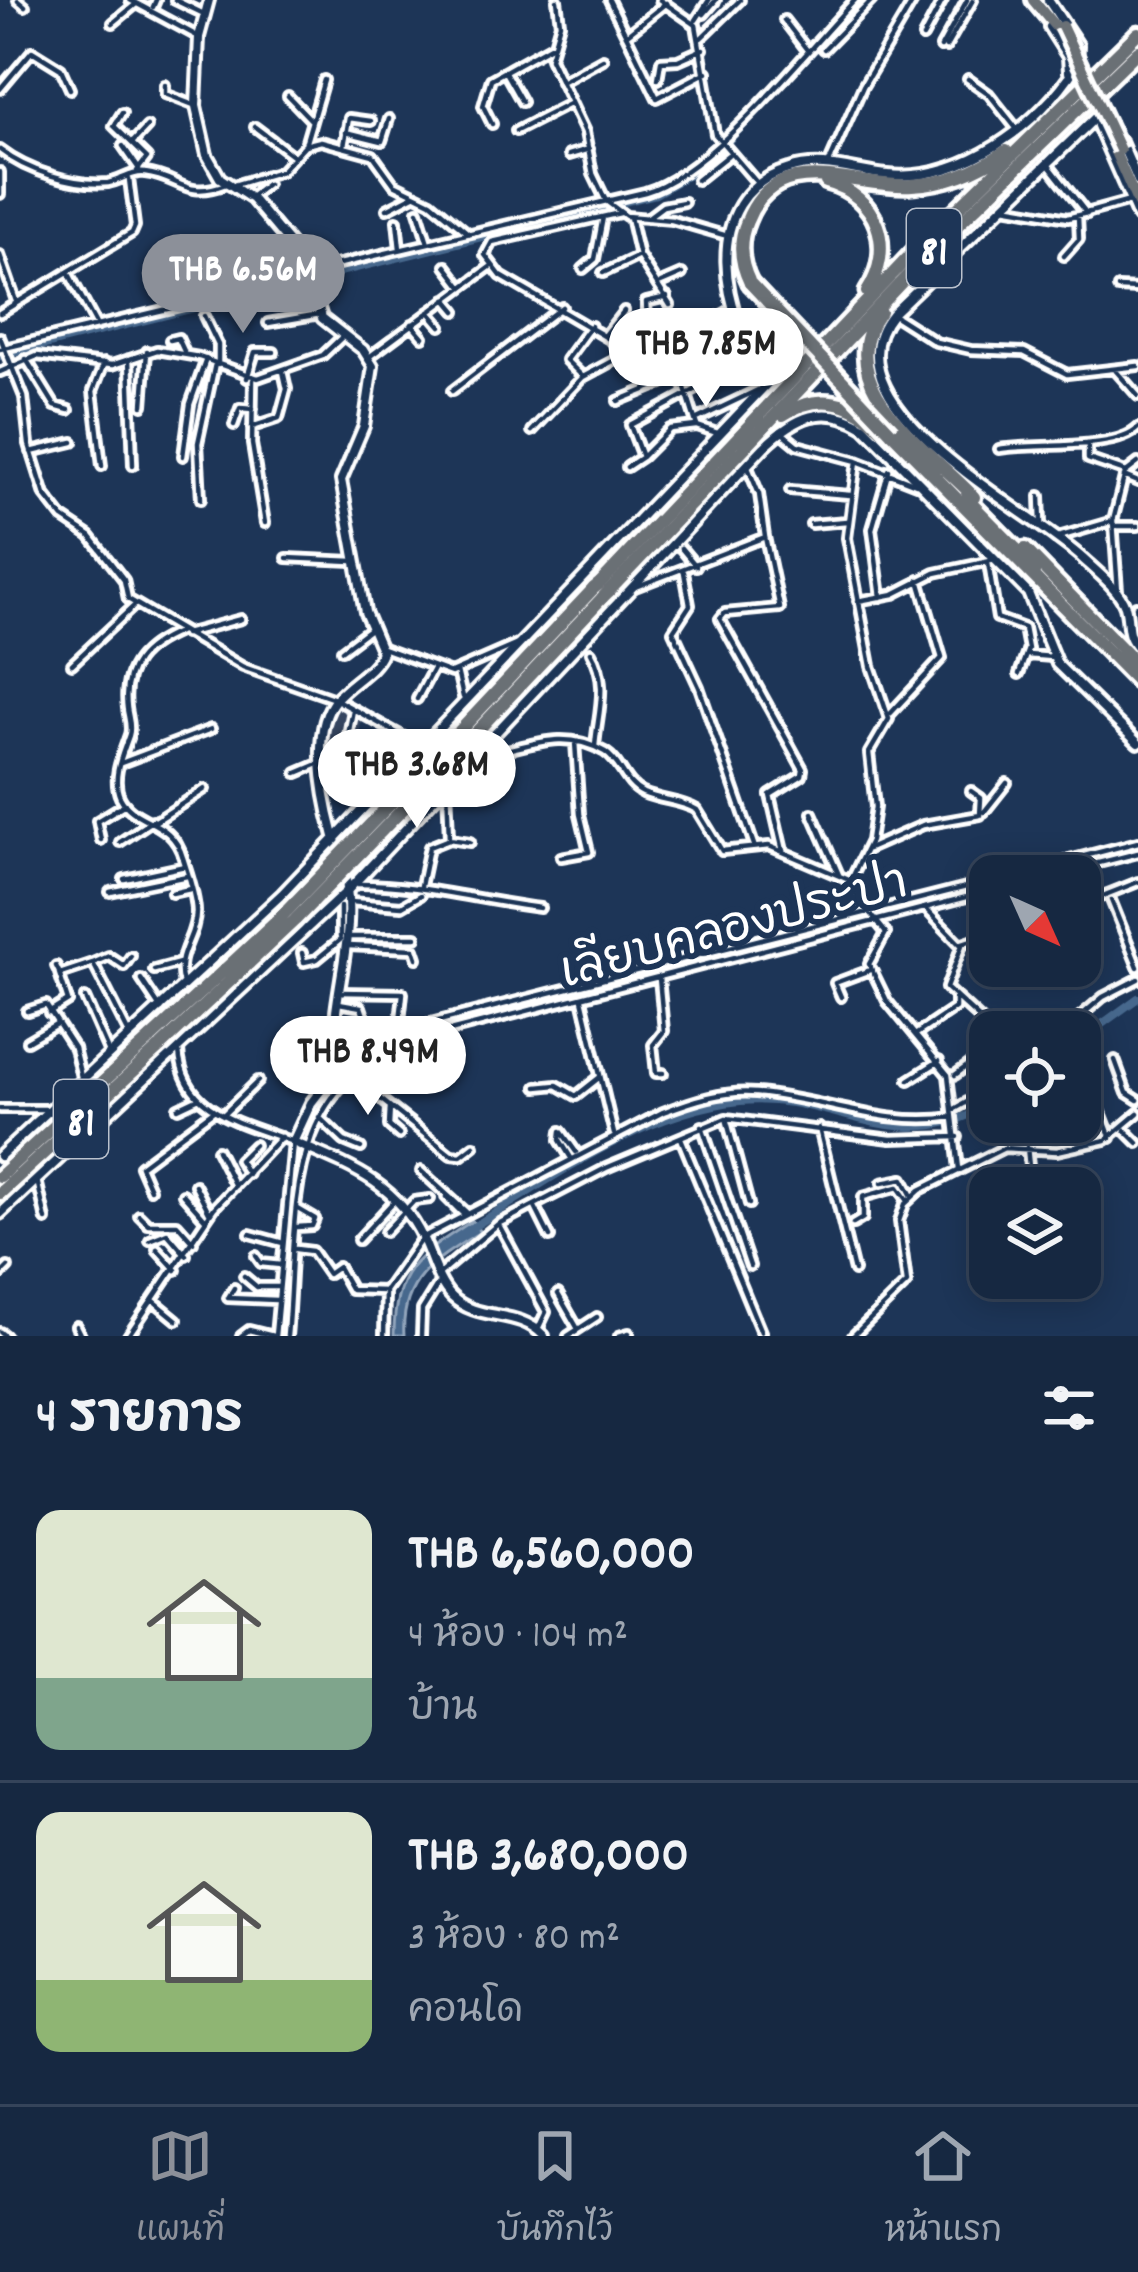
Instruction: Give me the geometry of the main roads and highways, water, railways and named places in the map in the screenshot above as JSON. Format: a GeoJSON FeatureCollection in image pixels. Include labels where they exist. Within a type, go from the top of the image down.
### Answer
{"type":"FeatureCollection","features":[{"type":"Feature","properties":{"kind":"highway","name":"81"},"geometry":{"type":"LineString","coordinates":[[0,1193],[427,774],[833,335],[1138,33]]}},
{"type":"Feature","properties":{"kind":"highway","name":"81"},"geometry":{"type":"LineString","coordinates":[[601,590],[743,459],[931,251],[1138,51]]}},
{"type":"Feature","properties":{"kind":"highway"},"geometry":{"type":"LineString","coordinates":[[1075,94],[997,157],[951,179],[895,186],[810,174],[778,184],[753,208],[741,253],[753,282],[1138,682]]}},
{"type":"Feature","properties":{"kind":"highway"},"geometry":{"type":"LineString","coordinates":[[753,282],[749,235],[771,196],[808,181],[853,193],[876,220],[881,259],[873,282],[833,335]]}},
{"type":"Feature","properties":{"kind":"highway"},"geometry":{"type":"LineString","coordinates":[[931,251],[871,326],[865,371],[881,402],[982,518]]}},
{"type":"Feature","properties":{"kind":"highway"},"geometry":{"type":"LineString","coordinates":[[743,459],[798,405],[842,403],[870,419],[1014,542],[1138,668]]}},
{"type":"Feature","properties":{"kind":"highway","name":"81"},"geometry":{"type":"LineString","coordinates":[[0,1176],[156,1042]]}},
{"type":"Feature","properties":{"kind":"main road"},"geometry":{"type":"LineString","coordinates":[[209,0],[199,37],[196,106],[202,143],[228,185],[250,197],[312,277],[320,314],[369,357],[374,374],[369,407],[341,479],[371,628],[382,648],[379,661],[335,699],[326,719],[323,788],[351,887],[345,904],[335,1072],[306,1111],[301,1145],[372,1178],[398,1197],[438,1275],[460,1304],[516,1317],[541,1333]]}},
{"type":"Feature","properties":{"kind":"main road"},"geometry":{"type":"LineString","coordinates":[[1037,0],[1060,28],[1136,194]]}},
{"type":"Feature","properties":{"kind":"main road"},"geometry":{"type":"LineString","coordinates":[[0,1156],[186,987],[334,839],[764,388],[768,376],[740,335],[733,309],[724,236],[742,194],[796,166],[827,165],[893,176],[932,173],[975,158],[1016,128],[1077,65],[1079,47],[1037,0]]}},
{"type":"Feature","properties":{"kind":"main road"},"geometry":{"type":"LineString","coordinates":[[1037,0],[1068,57],[1067,79]]}},
{"type":"Feature","properties":{"kind":"main road"},"geometry":{"type":"LineString","coordinates":[[1068,57],[1075,57],[1079,47]]}},
{"type":"Feature","properties":{"kind":"main road"},"geometry":{"type":"LineString","coordinates":[[1138,218],[1136,194],[1113,123],[1104,110],[1082,125],[892,314],[875,354],[887,394],[984,491],[1055,538],[1133,607],[1126,633],[1138,649]]}},
{"type":"Feature","properties":{"kind":"main road"},"geometry":{"type":"LineString","coordinates":[[1082,125],[1113,123]]}},
{"type":"Feature","properties":{"kind":"main road"},"geometry":{"type":"LineString","coordinates":[[1098,126],[1136,194]]}},
{"type":"Feature","properties":{"kind":"main road"},"geometry":{"type":"LineString","coordinates":[[0,1214],[351,887],[634,587],[743,459],[813,414],[844,416],[864,427],[927,490],[1034,601],[1052,657],[1138,743]]}},
{"type":"Feature","properties":{"kind":"waterway"},"geometry":{"type":"LineString","coordinates":[[0,357],[656,195],[707,165],[863,0]]}},
{"type":"Feature","properties":{"kind":"waterway"},"geometry":{"type":"LineString","coordinates":[[1101,857],[1138,847]]}},
{"type":"Feature","properties":{"kind":"waterway"},"geometry":{"type":"LineString","coordinates":[[280,1336],[290,1199],[298,1157],[312,1118],[335,1084],[368,1056],[413,1035],[969,891]]}},
{"type":"Feature","properties":{"kind":"waterway"},"geometry":{"type":"LineString","coordinates":[[1101,1025],[1138,998]]}},
{"type":"Feature","properties":{"kind":"waterway"},"geometry":{"type":"LineString","coordinates":[[467,1231],[597,1151],[667,1118],[703,1107],[774,1101],[892,1126],[923,1126],[969,1114]]}}]}
